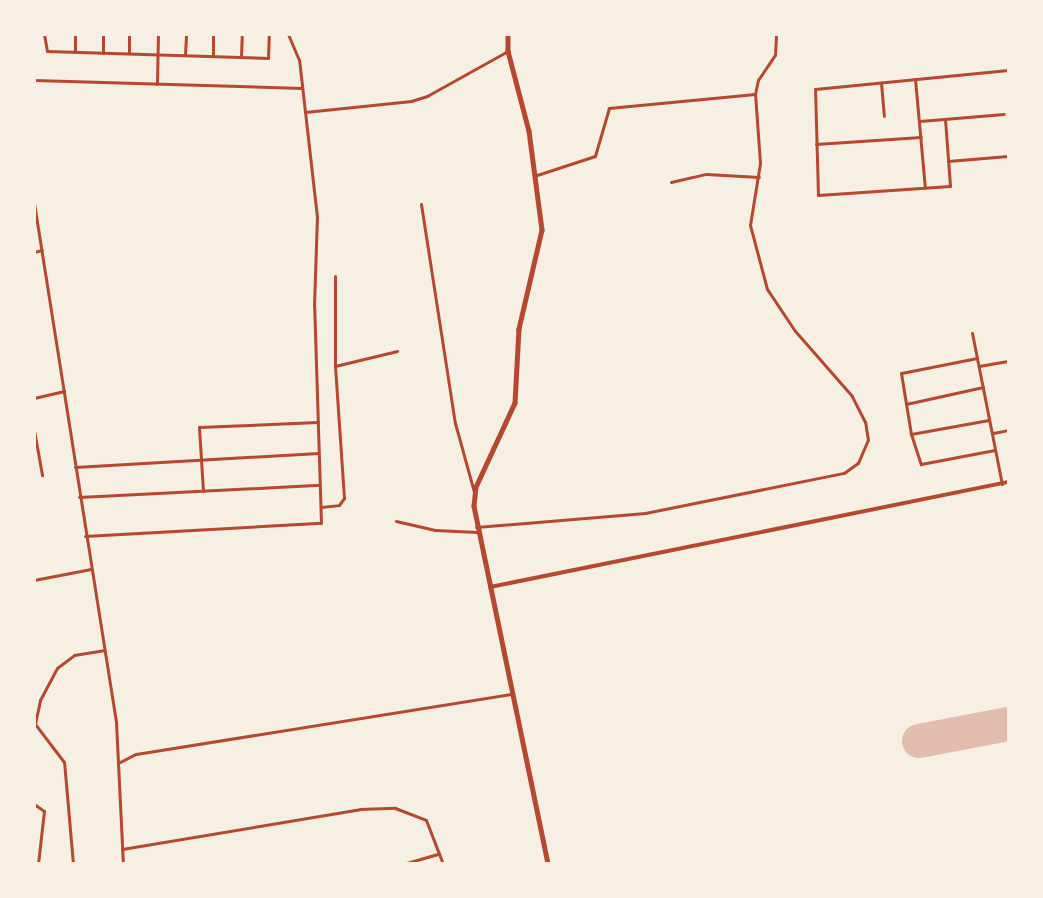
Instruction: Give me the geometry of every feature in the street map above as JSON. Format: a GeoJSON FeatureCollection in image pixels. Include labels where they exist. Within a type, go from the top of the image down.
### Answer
{"type":"FeatureCollection","features":[{"type":"Feature","properties":{"kind":"highway"},"geometry":{"type":"LineString","coordinates":[[508,34],[508,51],[537,176],[542,230],[519,329],[518,390],[474,493],[476,529],[548,864]]}},
{"type":"Feature","properties":{"kind":"street"},"geometry":{"type":"LineString","coordinates":[[44,34],[47,51],[268,58],[269,34]]}},
{"type":"Feature","properties":{"kind":"street"},"geometry":{"type":"LineString","coordinates":[[75,34],[75,52]]}},
{"type":"Feature","properties":{"kind":"street"},"geometry":{"type":"LineString","coordinates":[[103,34],[103,53]]}},
{"type":"Feature","properties":{"kind":"street"},"geometry":{"type":"LineString","coordinates":[[129,34],[129,53]]}},
{"type":"Feature","properties":{"kind":"street"},"geometry":{"type":"LineString","coordinates":[[157,84],[158,34]]}},
{"type":"Feature","properties":{"kind":"street"},"geometry":{"type":"LineString","coordinates":[[185,55],[186,34]]}},
{"type":"Feature","properties":{"kind":"street"},"geometry":{"type":"LineString","coordinates":[[213,34],[213,56]]}},
{"type":"Feature","properties":{"kind":"street"},"geometry":{"type":"LineString","coordinates":[[241,57],[242,34]]}},
{"type":"Feature","properties":{"kind":"street"},"geometry":{"type":"LineString","coordinates":[[85,536],[321,523],[314,306],[317,217],[297,46],[288,34]]}},
{"type":"Feature","properties":{"kind":"street"},"geometry":{"type":"LineString","coordinates":[[396,521],[435,530],[476,529],[645,513],[817,479],[855,467],[868,440],[861,411],[795,331],[767,289],[750,225],[759,177],[755,94],[758,80],[775,55],[776,34]]}},
{"type":"Feature","properties":{"kind":"street"},"geometry":{"type":"LineString","coordinates":[[305,112],[411,101],[427,96],[508,51]]}},
{"type":"Feature","properties":{"kind":"street"},"geometry":{"type":"LineString","coordinates":[[945,119],[950,186],[820,197],[814,90],[1008,70]]}},
{"type":"Feature","properties":{"kind":"street"},"geometry":{"type":"LineString","coordinates":[[915,79],[925,188]]}},
{"type":"Feature","properties":{"kind":"street"},"geometry":{"type":"LineString","coordinates":[[34,80],[302,88]]}},
{"type":"Feature","properties":{"kind":"street"},"geometry":{"type":"LineString","coordinates":[[881,83],[884,116]]}},
{"type":"Feature","properties":{"kind":"street"},"geometry":{"type":"LineString","coordinates":[[537,176],[595,156],[609,108],[755,94]]}},
{"type":"Feature","properties":{"kind":"street"},"geometry":{"type":"LineString","coordinates":[[920,121],[1004,114]]}},
{"type":"Feature","properties":{"kind":"street"},"geometry":{"type":"LineString","coordinates":[[816,144],[921,137]]}},
{"type":"Feature","properties":{"kind":"street"},"geometry":{"type":"LineString","coordinates":[[948,161],[1008,156]]}},
{"type":"Feature","properties":{"kind":"street"},"geometry":{"type":"LineString","coordinates":[[671,182],[706,174],[759,177]]}},
{"type":"Feature","properties":{"kind":"street"},"geometry":{"type":"LineString","coordinates":[[34,203],[117,733],[123,864]]}},
{"type":"Feature","properties":{"kind":"street"},"geometry":{"type":"LineString","coordinates":[[421,204],[455,423],[474,493]]}},
{"type":"Feature","properties":{"kind":"street"},"geometry":{"type":"LineString","coordinates":[[34,252],[42,250]]}},
{"type":"Feature","properties":{"kind":"street"},"geometry":{"type":"LineString","coordinates":[[321,507],[339,505],[344,500],[335,366],[335,276]]}},
{"type":"Feature","properties":{"kind":"street"},"geometry":{"type":"LineString","coordinates":[[972,333],[1002,484]]}},
{"type":"Feature","properties":{"kind":"street"},"geometry":{"type":"LineString","coordinates":[[335,366],[397,351]]}},
{"type":"Feature","properties":{"kind":"street"},"geometry":{"type":"LineString","coordinates":[[977,358],[902,373],[911,434],[921,464],[995,450]]}},
{"type":"Feature","properties":{"kind":"street"},"geometry":{"type":"LineString","coordinates":[[979,366],[1008,361]]}},
{"type":"Feature","properties":{"kind":"street"},"geometry":{"type":"LineString","coordinates":[[906,404],[983,387]]}},
{"type":"Feature","properties":{"kind":"street"},"geometry":{"type":"LineString","coordinates":[[34,398],[64,392]]}},
{"type":"Feature","properties":{"kind":"street"},"geometry":{"type":"LineString","coordinates":[[911,434],[989,420]]}},
{"type":"Feature","properties":{"kind":"street"},"geometry":{"type":"LineString","coordinates":[[203,491],[199,427],[318,422]]}},
{"type":"Feature","properties":{"kind":"street"},"geometry":{"type":"LineString","coordinates":[[34,430],[42,475]]}},
{"type":"Feature","properties":{"kind":"street"},"geometry":{"type":"LineString","coordinates":[[992,434],[1008,430]]}},
{"type":"Feature","properties":{"kind":"street"},"geometry":{"type":"LineString","coordinates":[[75,466],[319,453]]}},
{"type":"Feature","properties":{"kind":"street"},"geometry":{"type":"LineString","coordinates":[[489,587],[1008,482]]}},
{"type":"Feature","properties":{"kind":"street"},"geometry":{"type":"LineString","coordinates":[[80,496],[321,485]]}},
{"type":"Feature","properties":{"kind":"street"},"geometry":{"type":"LineString","coordinates":[[34,580],[91,569]]}},
{"type":"Feature","properties":{"kind":"street"},"geometry":{"type":"LineString","coordinates":[[73,864],[64,762],[36,724],[40,700],[57,668],[74,655],[104,650]]}},
{"type":"Feature","properties":{"kind":"street"},"geometry":{"type":"LineString","coordinates":[[117,764],[136,754],[511,694]]}},
{"type":"Feature","properties":{"kind":"street"},"geometry":{"type":"LineString","coordinates":[[34,804],[44,811],[38,864]]}},
{"type":"Feature","properties":{"kind":"street"},"geometry":{"type":"LineString","coordinates":[[122,849],[389,807],[423,818],[443,864]]}},
{"type":"Feature","properties":{"kind":"street"},"geometry":{"type":"LineString","coordinates":[[404,864],[438,854]]}},
{"type":"Feature","properties":{"kind":"runway"},"geometry":{"type":"LineString","coordinates":[[919,741],[1008,724]]}}]}
